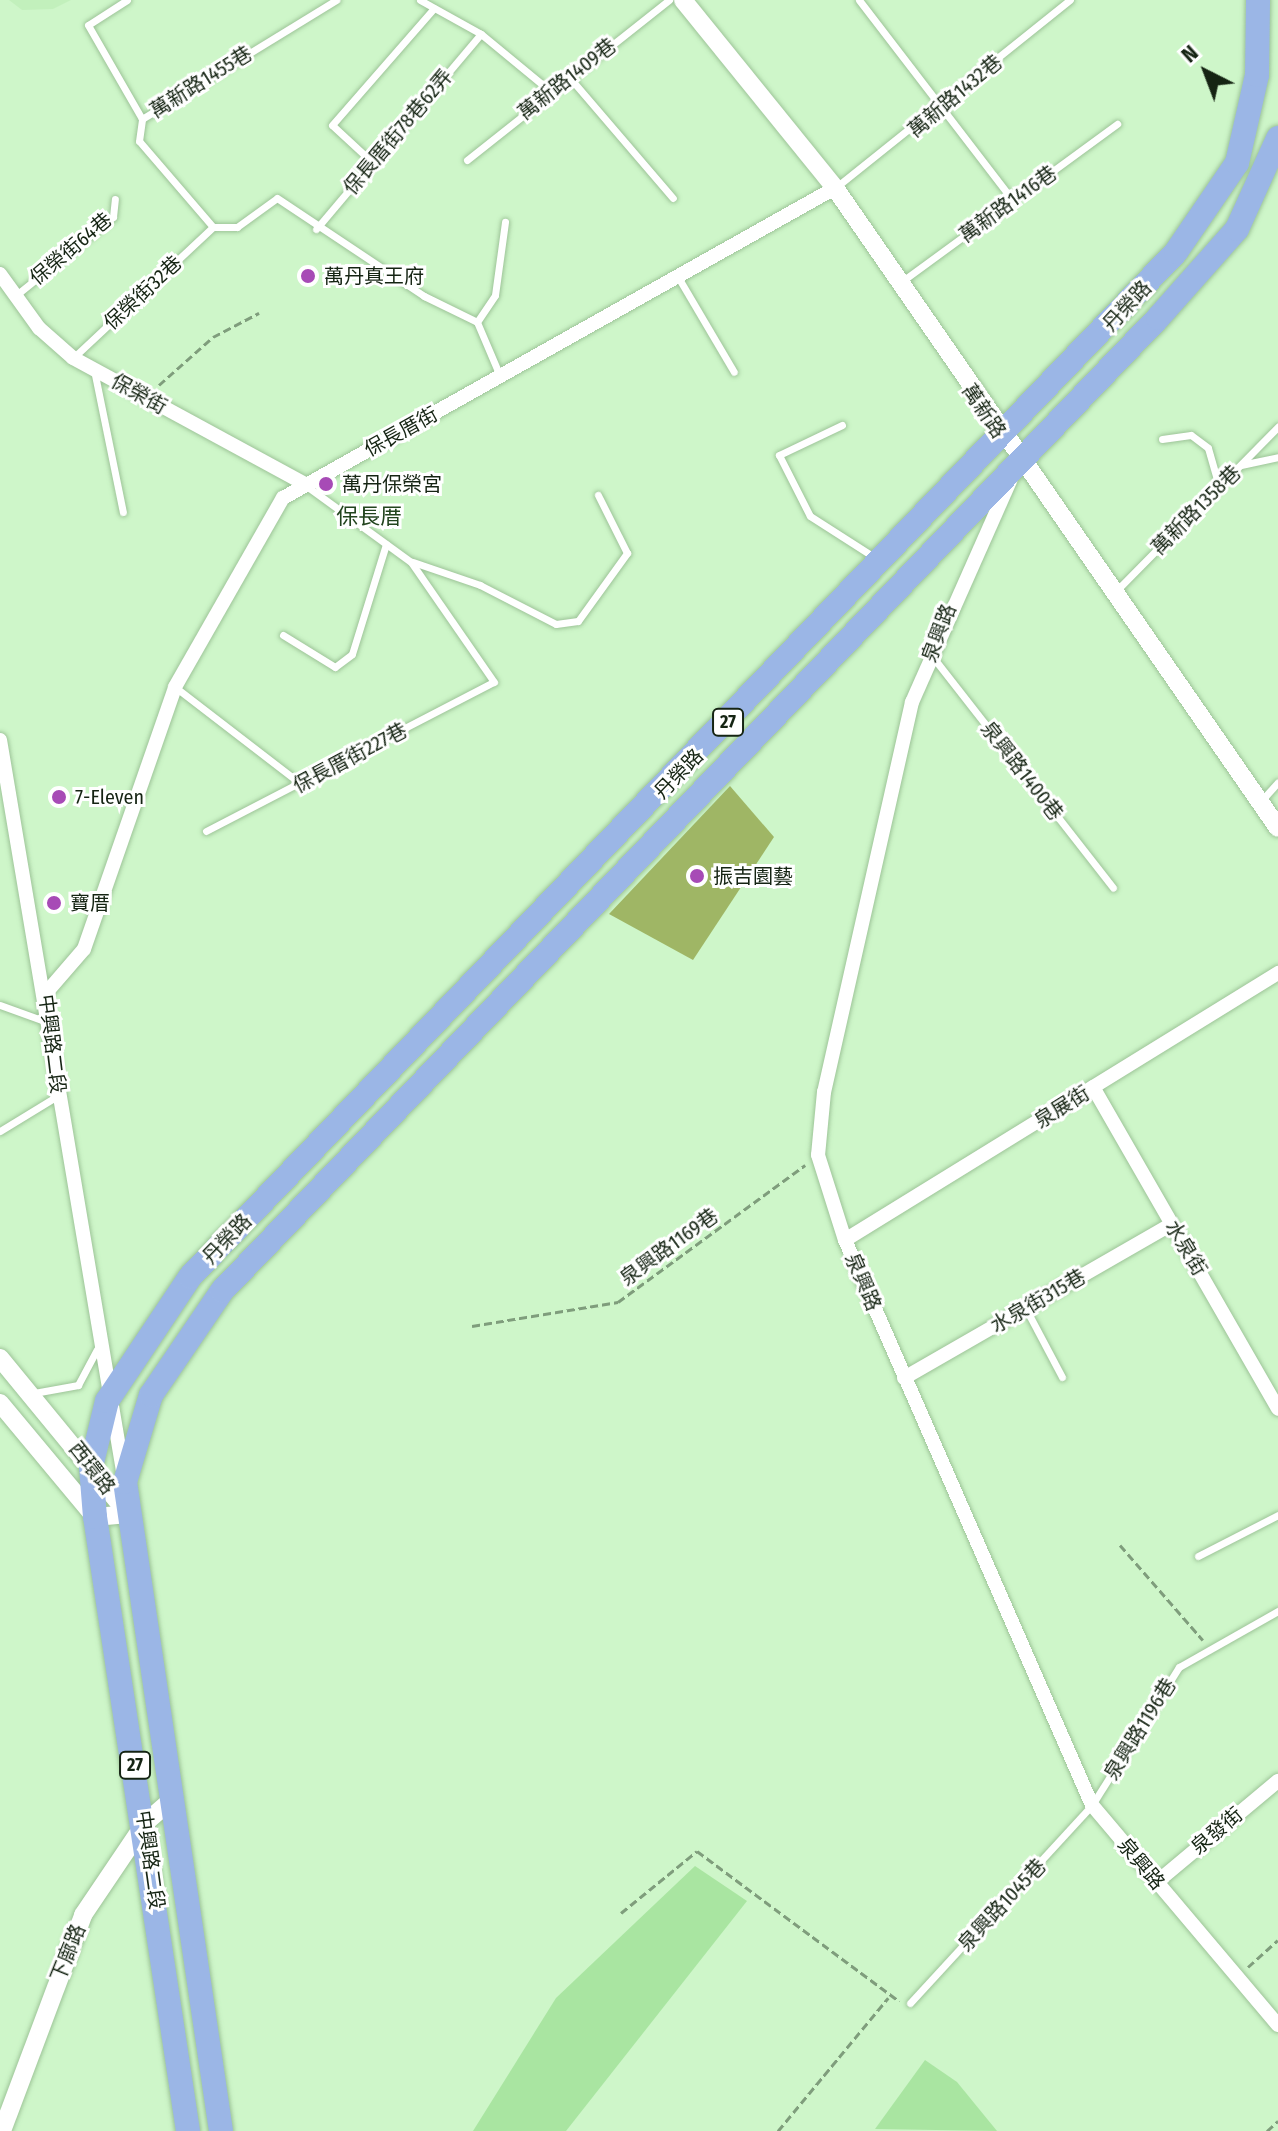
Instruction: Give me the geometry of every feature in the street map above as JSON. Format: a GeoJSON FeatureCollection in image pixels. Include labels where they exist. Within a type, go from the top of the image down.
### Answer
{"type":"FeatureCollection","features":[{"type":"Feature","properties":{"kind":"main road","name":"丹榮路"},"geometry":{"type":"LineString","coordinates":[[107,1401],[190,1277],[527,933],[881,561],[1003,439],[1176,252],[1237,163],[1257,75],[1258,0]]}},
{"type":"Feature","properties":{"kind":"main road","name":"丹榮路"},"geometry":{"type":"LineString","coordinates":[[125,1482],[151,1395],[222,1291],[1019,463],[1237,229],[1278,138]]}},
{"type":"Feature","properties":{"kind":"main road"},"geometry":{"type":"LineString","coordinates":[[527,933],[549,952]]}},
{"type":"Feature","properties":{"kind":"main road","name":"中興路二段"},"geometry":{"type":"LineString","coordinates":[[107,1401],[91,1467],[95,1517],[145,1823],[188,2131]]}},
{"type":"Feature","properties":{"kind":"main road","name":"中興路二段"},"geometry":{"type":"LineString","coordinates":[[125,1482],[221,2131]]}},
{"type":"Feature","properties":{"kind":"street","name":"萬新路"},"geometry":{"type":"LineString","coordinates":[[683,0],[835,188],[1019,463],[1278,828]]}},
{"type":"Feature","properties":{"kind":"street","name":"保長厝街"},"geometry":{"type":"LineString","coordinates":[[46,993],[84,949],[175,687],[283,498],[303,483],[835,188]]}},
{"type":"Feature","properties":{"kind":"street","name":"保榮街"},"geometry":{"type":"LineString","coordinates":[[0,274],[15,296],[73,358],[303,483]]}},
{"type":"Feature","properties":{"kind":"street","name":"泉興路"},"geometry":{"type":"LineString","coordinates":[[1019,463],[931,654],[909,718],[824,1092],[818,1155],[845,1240],[1092,1805],[1278,2025]]}},
{"type":"Feature","properties":{"kind":"street","name":"中興路二段"},"geometry":{"type":"LineString","coordinates":[[0,740],[46,993],[97,1350],[125,1482]]}},
{"type":"Feature","properties":{"kind":"street","name":"泉展街"},"geometry":{"type":"LineString","coordinates":[[845,1240],[1278,973]]}},
{"type":"Feature","properties":{"kind":"street","name":"水泉街"},"geometry":{"type":"LineString","coordinates":[[1093,1087],[1278,1409]]}},
{"type":"Feature","properties":{"kind":"street","name":"水泉街315巷"},"geometry":{"type":"LineString","coordinates":[[904,1378],[1172,1224]]}},
{"type":"Feature","properties":{"kind":"street","name":"西環路"},"geometry":{"type":"LineString","coordinates":[[0,1358],[128,1514]]}},
{"type":"Feature","properties":{"kind":"street","name":"西環路"},"geometry":{"type":"LineString","coordinates":[[0,1403],[95,1517],[128,1514]]}},
{"type":"Feature","properties":{"kind":"street","name":"泉發街"},"geometry":{"type":"LineString","coordinates":[[1157,1882],[1278,1781]]}},
{"type":"Feature","properties":{"kind":"street","name":"下廍路"},"geometry":{"type":"LineString","coordinates":[[2,2131],[83,1915],[145,1823],[174,1798]]}},
{"type":"Feature","properties":{"kind":"lane"},"geometry":{"type":"LineString","coordinates":[[127,0],[88,25],[142,119]]}},
{"type":"Feature","properties":{"kind":"lane","name":"萬新路1455巷"},"geometry":{"type":"LineString","coordinates":[[213,227],[139,141],[142,119],[336,0]]}},
{"type":"Feature","properties":{"kind":"lane"},"geometry":{"type":"LineString","coordinates":[[420,0],[481,34],[549,90]]}},
{"type":"Feature","properties":{"kind":"lane","name":"萬新路1409巷"},"geometry":{"type":"LineString","coordinates":[[467,160],[549,90],[570,78],[669,0]]}},
{"type":"Feature","properties":{"kind":"lane","name":"萬新路1432巷"},"geometry":{"type":"LineString","coordinates":[[835,188],[944,106],[1070,0]]}},
{"type":"Feature","properties":{"kind":"lane"},"geometry":{"type":"LineString","coordinates":[[863,1],[1013,201]]}},
{"type":"Feature","properties":{"kind":"lane"},"geometry":{"type":"LineString","coordinates":[[372,162],[332,125],[434,8]]}},
{"type":"Feature","properties":{"kind":"lane","name":"保長厝街78巷62弄"},"geometry":{"type":"LineString","coordinates":[[316,229],[481,34]]}},
{"type":"Feature","properties":{"kind":"lane"},"geometry":{"type":"LineString","coordinates":[[570,78],[673,198]]}},
{"type":"Feature","properties":{"kind":"lane","name":"萬新路1416巷"},"geometry":{"type":"LineString","coordinates":[[899,284],[1117,124]]}},
{"type":"Feature","properties":{"kind":"lane"},"geometry":{"type":"LineString","coordinates":[[213,227],[237,227],[277,198],[316,229],[477,322],[500,376]]}},
{"type":"Feature","properties":{"kind":"lane","name":"保榮街64巷"},"geometry":{"type":"LineString","coordinates":[[15,296],[113,217],[115,199]]}},
{"type":"Feature","properties":{"kind":"lane"},"geometry":{"type":"LineString","coordinates":[[477,322],[495,295],[505,222]]}},
{"type":"Feature","properties":{"kind":"lane","name":"保榮街32巷"},"geometry":{"type":"LineString","coordinates":[[73,358],[213,227]]}},
{"type":"Feature","properties":{"kind":"lane"},"geometry":{"type":"LineString","coordinates":[[678,277],[734,372]]}},
{"type":"Feature","properties":{"kind":"lane"},"geometry":{"type":"LineString","coordinates":[[94,370],[123,512]]}},
{"type":"Feature","properties":{"kind":"lane"},"geometry":{"type":"LineString","coordinates":[[842,425],[779,455],[810,516],[881,561]]}},
{"type":"Feature","properties":{"kind":"lane","name":"萬新路1358巷"},"geometry":{"type":"LineString","coordinates":[[1114,593],[1278,427]]}},
{"type":"Feature","properties":{"kind":"lane"},"geometry":{"type":"LineString","coordinates":[[1162,439],[1191,435],[1208,448],[1219,486]]}},
{"type":"Feature","properties":{"kind":"lane"},"geometry":{"type":"LineString","coordinates":[[1241,465],[1278,457]]}},
{"type":"Feature","properties":{"kind":"lane"},"geometry":{"type":"LineString","coordinates":[[303,483],[411,562],[480,585],[556,624],[578,621],[627,553],[598,495]]}},
{"type":"Feature","properties":{"kind":"lane"},"geometry":{"type":"LineString","coordinates":[[283,635],[335,667],[352,654],[386,544]]}},
{"type":"Feature","properties":{"kind":"lane","name":"保長厝街227巷"},"geometry":{"type":"LineString","coordinates":[[206,831],[494,682],[411,562]]}},
{"type":"Feature","properties":{"kind":"lane","name":"泉興路1400巷"},"geometry":{"type":"LineString","coordinates":[[931,654],[1113,888]]}},
{"type":"Feature","properties":{"kind":"lane"},"geometry":{"type":"LineString","coordinates":[[175,687],[301,784]]}},
{"type":"Feature","properties":{"kind":"lane"},"geometry":{"type":"LineString","coordinates":[[1260,802],[1278,782]]}},
{"type":"Feature","properties":{"kind":"lane"},"geometry":{"type":"LineString","coordinates":[[0,1005],[48,1023]]}},
{"type":"Feature","properties":{"kind":"lane"},"geometry":{"type":"LineString","coordinates":[[0,1132],[59,1095]]}},
{"type":"Feature","properties":{"kind":"lane"},"geometry":{"type":"LineString","coordinates":[[1026,1309],[1062,1377]]}},
{"type":"Feature","properties":{"kind":"lane"},"geometry":{"type":"LineString","coordinates":[[30,1393],[78,1385],[97,1350]]}},
{"type":"Feature","properties":{"kind":"lane"},"geometry":{"type":"LineString","coordinates":[[1198,1556],[1278,1515]]}},
{"type":"Feature","properties":{"kind":"lane","name":"泉興路1196巷"},"geometry":{"type":"LineString","coordinates":[[1092,1805],[1179,1667],[1278,1611]]}},
{"type":"Feature","properties":{"kind":"lane","name":"泉興路1045巷"},"geometry":{"type":"LineString","coordinates":[[910,2003],[1092,1805]]}},
{"type":"Feature","properties":{"kind":"path"},"geometry":{"type":"LineString","coordinates":[[146,398],[213,337],[259,313]]}},
{"type":"Feature","properties":{"kind":"path","name":"泉興路1169巷"},"geometry":{"type":"LineString","coordinates":[[472,1326],[618,1302],[818,1155]]}},
{"type":"Feature","properties":{"kind":"path"},"geometry":{"type":"LineString","coordinates":[[1120,1545],[1211,1649]]}},
{"type":"Feature","properties":{"kind":"path"},"geometry":{"type":"LineString","coordinates":[[621,1913],[697,1851],[888,1998],[910,2003]]}},
{"type":"Feature","properties":{"kind":"path"},"geometry":{"type":"LineString","coordinates":[[1237,1978],[1278,1940]]}},
{"type":"Feature","properties":{"kind":"path"},"geometry":{"type":"LineString","coordinates":[[778,2131],[888,1998]]}},
{"type":"Feature","properties":{"kind":"path"},"geometry":{"type":"LineString","coordinates":[[1267,2131],[1278,2121]]}},
{"type":"Feature","properties":{"kind":"shaded area"},"geometry":{"type":"Polygon","coordinates":[[[9,0],[71,0],[53,9],[22,10],[9,0]]]}},
{"type":"Feature","properties":{"kind":"shaded area"},"geometry":{"type":"Polygon","coordinates":[[[695,1866],[747,1901],[566,2131],[473,2131],[556,1998],[695,1866]]]}},
{"type":"Feature","properties":{"kind":"shaded area"},"geometry":{"type":"Polygon","coordinates":[[[925,2060],[957,2082],[997,2131],[875,2129],[925,2060]]]}},
{"type":"Feature","properties":{"kind":"building","name":"振吉園藝"},"geometry":{"type":"Polygon","coordinates":[[[730,786],[774,837],[693,960],[609,914],[730,786]]]}},
{"type":"Feature","properties":{"kind":"place","name":"萬丹真王府"},"geometry":{"type":"Point","coordinates":[308,276]}},
{"type":"Feature","properties":{"kind":"place","name":"萬丹保榮宮"},"geometry":{"type":"Point","coordinates":[326,484]}},
{"type":"Feature","properties":{"kind":"place","name":"7-Eleven"},"geometry":{"type":"Point","coordinates":[59,797]}},
{"type":"Feature","properties":{"kind":"place","name":"振吉園藝"},"geometry":{"type":"Point","coordinates":[697,876]}},
{"type":"Feature","properties":{"kind":"place","name":"寶厝"},"geometry":{"type":"Point","coordinates":[54,903]}},
{"type":"Feature","properties":{"kind":"district","name":"保長厝"},"geometry":{"type":"Point","coordinates":[369,517]}}]}
